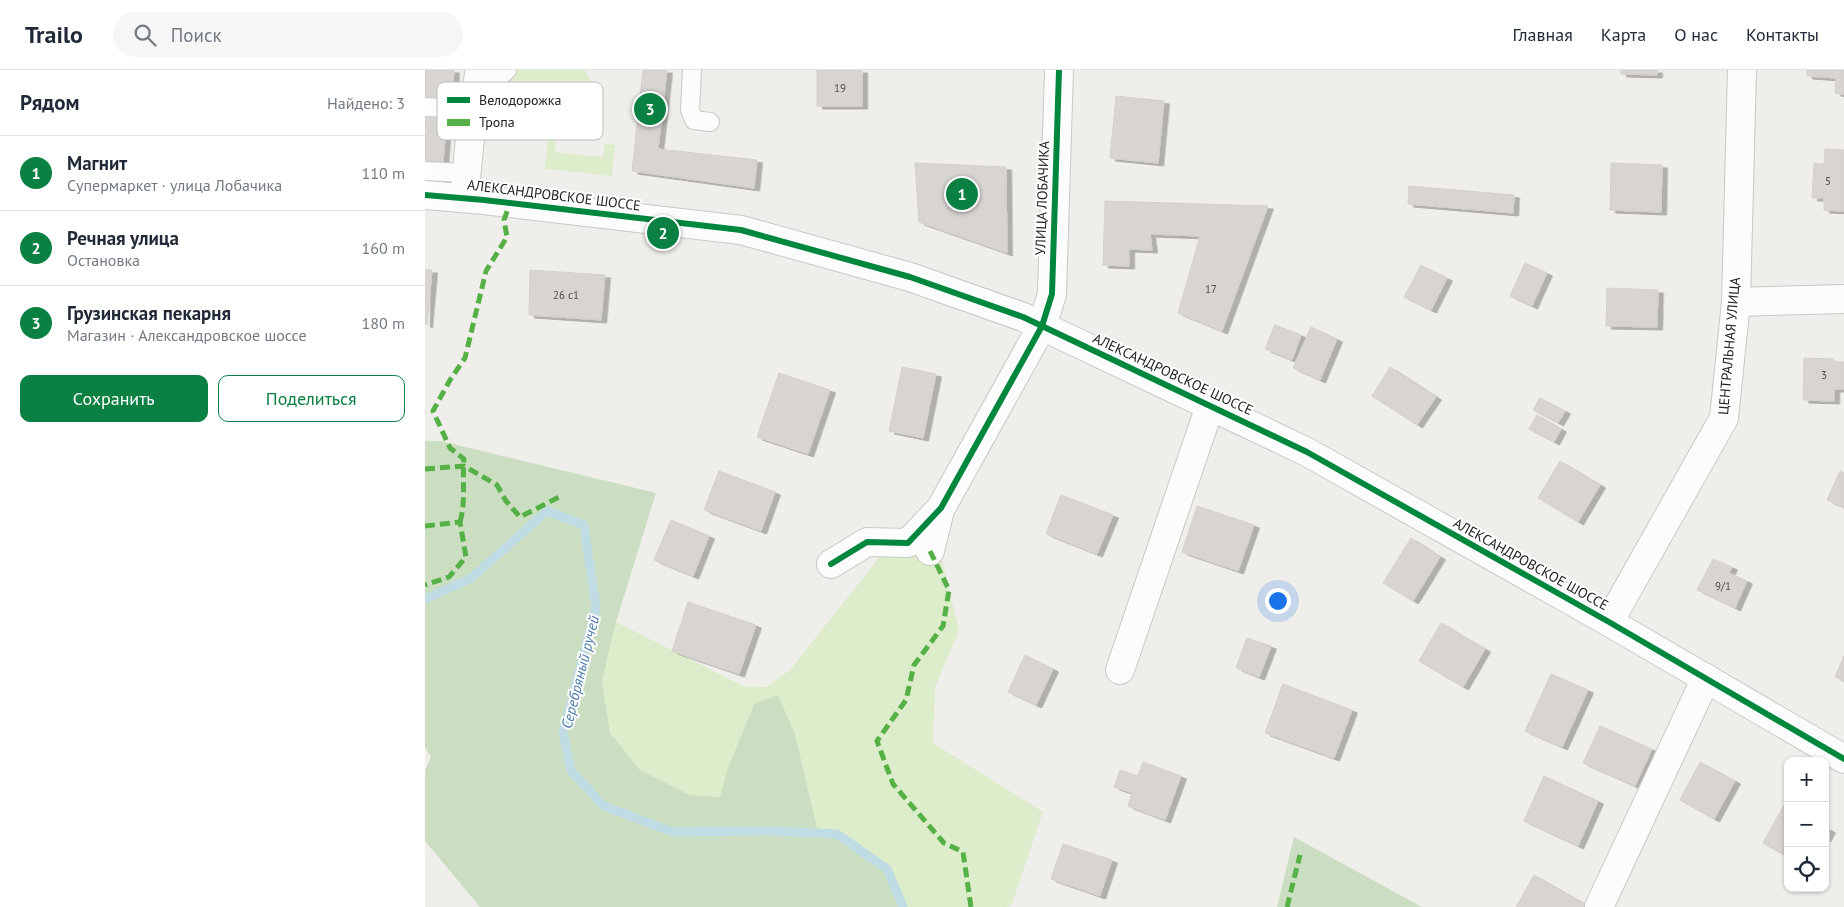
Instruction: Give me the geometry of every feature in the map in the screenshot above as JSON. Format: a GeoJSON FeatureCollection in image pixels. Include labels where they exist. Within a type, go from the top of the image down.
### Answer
{"type":"FeatureCollection","features":[{"type":"Feature","properties":{"kind":"street","name":"УЛИЦА ЛОБАЧИКА"},"geometry":{"type":"LineString","coordinates":[[941,508],[1042,326],[1052,294],[1059,70]]}},
{"type":"Feature","properties":{"kind":"street","name":"ЦЕНТРАЛЬНАЯ УЛИЦА"},"geometry":{"type":"LineString","coordinates":[[1609,622],[1724,418],[1736,302],[1741,70]]}},
{"type":"Feature","properties":{"kind":"street"},"geometry":{"type":"LineString","coordinates":[[465,185],[470,140]]}},
{"type":"Feature","properties":{"kind":"street","name":"АЛЕКСАНДРОВСКОЕ ШОССЕ"},"geometry":{"type":"LineString","coordinates":[[425,194],[465,185],[741,230],[910,277],[1023,317],[1307,452],[1609,622],[1844,759]]}},
{"type":"Feature","properties":{"kind":"street"},"geometry":{"type":"LineString","coordinates":[[1736,302],[1844,299]]}},
{"type":"Feature","properties":{"kind":"street"},"geometry":{"type":"LineString","coordinates":[[1120,670],[1210,406]]}},
{"type":"Feature","properties":{"kind":"street"},"geometry":{"type":"LineString","coordinates":[[930,551],[941,508]]}},
{"type":"Feature","properties":{"kind":"street"},"geometry":{"type":"LineString","coordinates":[[831,564],[867,542],[908,543],[941,508]]}},
{"type":"Feature","properties":{"kind":"street"},"geometry":{"type":"LineString","coordinates":[[1599,907],[1706,678]]}},
{"type":"Feature","properties":{"kind":"lane"},"geometry":{"type":"LineString","coordinates":[[495,82],[507,70]]}},
{"type":"Feature","properties":{"kind":"lane"},"geometry":{"type":"LineString","coordinates":[[692,70],[690,110],[695,120],[710,122]]}},
{"type":"Feature","properties":{"kind":"lane"},"geometry":{"type":"LineString","coordinates":[[425,171],[465,185]]}},
{"type":"Feature","properties":{"kind":"green space"},"geometry":{"type":"Polygon","coordinates":[[[517,70],[585,70],[591,82],[506,82],[517,70]]]}},
{"type":"Feature","properties":{"kind":"green space"},"geometry":{"type":"Polygon","coordinates":[[[548,140],[556,140],[555,152],[603,157],[605,144],[615,145],[612,176],[545,169],[548,140]]]}},
{"type":"Feature","properties":{"kind":"green space"},"geometry":{"type":"Polygon","coordinates":[[[425,441],[441,441],[656,493],[616,622],[602,681],[610,733],[640,770],[690,795],[720,797],[728,768],[754,704],[778,695],[795,734],[818,832],[837,834],[887,869],[903,907],[480,907],[425,841],[425,770],[431,757],[425,747],[425,441]]]}},
{"type":"Feature","properties":{"kind":"green space"},"geometry":{"type":"Polygon","coordinates":[[[901,530],[940,552],[959,631],[935,687],[933,743],[1043,812],[1012,904],[1006,907],[903,907],[887,869],[818,832],[795,734],[754,704],[728,768],[721,797],[690,795],[640,770],[610,733],[602,681],[616,622],[745,687],[766,687],[790,670],[901,530]]]}},
{"type":"Feature","properties":{"kind":"green space"},"geometry":{"type":"Polygon","coordinates":[[[1294,837],[1422,907],[1277,907],[1294,837]]]}},
{"type":"Feature","properties":{"kind":"building"},"geometry":{"type":"Polygon","coordinates":[[[425,70],[454,70],[453,82],[437,82],[437,100],[425,100],[425,70]]]}},
{"type":"Feature","properties":{"kind":"building"},"geometry":{"type":"Polygon","coordinates":[[[643,70],[667,70],[658,149],[757,160],[754,188],[632,171],[643,70]]]}},
{"type":"Feature","properties":{"kind":"building"},"geometry":{"type":"Polygon","coordinates":[[[817,70],[862,70],[862,106],[817,106],[817,70]]]}},
{"type":"Feature","properties":{"kind":"building"},"geometry":{"type":"Polygon","coordinates":[[[1621,70],[1657,70],[1657,75],[1621,74],[1621,70]]]}},
{"type":"Feature","properties":{"kind":"building"},"geometry":{"type":"Polygon","coordinates":[[[1807,70],[1844,70],[1844,94],[1835,93],[1836,78],[1807,76],[1807,70]]]}},
{"type":"Feature","properties":{"kind":"building"},"geometry":{"type":"Polygon","coordinates":[[[1116,96],[1164,101],[1158,163],[1110,158],[1116,96]]]}},
{"type":"Feature","properties":{"kind":"building"},"geometry":{"type":"Polygon","coordinates":[[[425,111],[437,112],[437,140],[445,140],[443,164],[425,163],[425,111]]]}},
{"type":"Feature","properties":{"kind":"building"},"geometry":{"type":"Polygon","coordinates":[[[1825,149],[1844,150],[1844,211],[1824,210],[1824,198],[1812,198],[1814,163],[1824,164],[1825,149]]]}},
{"type":"Feature","properties":{"kind":"building"},"geometry":{"type":"Polygon","coordinates":[[[915,163],[1006,167],[1007,253],[919,222],[915,163]]]}},
{"type":"Feature","properties":{"kind":"building"},"geometry":{"type":"Polygon","coordinates":[[[1611,163],[1662,165],[1661,212],[1610,210],[1611,163]]]}},
{"type":"Feature","properties":{"kind":"building"},"geometry":{"type":"Polygon","coordinates":[[[1409,186],[1514,195],[1513,213],[1408,204],[1409,186]]]}},
{"type":"Feature","properties":{"kind":"building"},"geometry":{"type":"Polygon","coordinates":[[[1105,201],[1268,206],[1222,331],[1178,313],[1200,236],[1150,234],[1152,250],[1129,249],[1129,266],[1103,265],[1105,201]]]}},
{"type":"Feature","properties":{"kind":"building"},"geometry":{"type":"Polygon","coordinates":[[[1525,263],[1547,273],[1532,306],[1510,296],[1525,263]]]}},
{"type":"Feature","properties":{"kind":"building"},"geometry":{"type":"Polygon","coordinates":[[[1421,265],[1447,278],[1431,310],[1404,297],[1421,265]]]}},
{"type":"Feature","properties":{"kind":"building"},"geometry":{"type":"Polygon","coordinates":[[[425,270],[432,270],[427,325],[425,324],[425,270]]]}},
{"type":"Feature","properties":{"kind":"building"},"geometry":{"type":"Polygon","coordinates":[[[530,270],[605,275],[601,320],[529,315],[530,270]]]}},
{"type":"Feature","properties":{"kind":"building"},"geometry":{"type":"Polygon","coordinates":[[[1607,288],[1658,290],[1657,327],[1606,326],[1607,288]]]}},
{"type":"Feature","properties":{"kind":"building"},"geometry":{"type":"Polygon","coordinates":[[[1275,325],[1301,335],[1292,360],[1265,349],[1275,325]]]}},
{"type":"Feature","properties":{"kind":"building"},"geometry":{"type":"Polygon","coordinates":[[[1311,327],[1337,339],[1320,380],[1293,368],[1311,327]]]}},
{"type":"Feature","properties":{"kind":"building"},"geometry":{"type":"Polygon","coordinates":[[[1804,358],[1834,359],[1834,362],[1844,362],[1844,389],[1834,389],[1834,401],[1803,400],[1804,358]]]}},
{"type":"Feature","properties":{"kind":"building"},"geometry":{"type":"Polygon","coordinates":[[[902,367],[936,374],[923,438],[889,431],[902,367]]]}},
{"type":"Feature","properties":{"kind":"building"},"geometry":{"type":"Polygon","coordinates":[[[1390,367],[1436,397],[1417,425],[1372,396],[1390,367]]]}},
{"type":"Feature","properties":{"kind":"building"},"geometry":{"type":"Polygon","coordinates":[[[779,373],[830,390],[808,454],[757,437],[779,373]]]}},
{"type":"Feature","properties":{"kind":"building"},"geometry":{"type":"Polygon","coordinates":[[[1540,398],[1565,411],[1558,423],[1533,410],[1540,398]]]}},
{"type":"Feature","properties":{"kind":"building"},"geometry":{"type":"Polygon","coordinates":[[[1537,415],[1561,429],[1554,442],[1529,429],[1537,415]]]}},
{"type":"Feature","properties":{"kind":"building"},"geometry":{"type":"Polygon","coordinates":[[[1560,461],[1600,485],[1578,522],[1538,498],[1560,461]]]}},
{"type":"Feature","properties":{"kind":"building"},"geometry":{"type":"Polygon","coordinates":[[[719,471],[775,492],[761,531],[704,510],[719,471]]]}},
{"type":"Feature","properties":{"kind":"building"},"geometry":{"type":"Polygon","coordinates":[[[1840,471],[1844,473],[1844,507],[1827,500],[1840,471]]]}},
{"type":"Feature","properties":{"kind":"building"},"geometry":{"type":"Polygon","coordinates":[[[1061,495],[1113,515],[1097,554],[1046,534],[1061,495]]]}},
{"type":"Feature","properties":{"kind":"building"},"geometry":{"type":"Polygon","coordinates":[[[1197,506],[1254,525],[1238,571],[1182,552],[1197,506]]]}},
{"type":"Feature","properties":{"kind":"building"},"geometry":{"type":"Polygon","coordinates":[[[671,520],[709,536],[693,576],[654,560],[671,520]]]}},
{"type":"Feature","properties":{"kind":"building"},"geometry":{"type":"Polygon","coordinates":[[[1411,538],[1440,557],[1413,601],[1383,583],[1411,538]]]}},
{"type":"Feature","properties":{"kind":"building"},"geometry":{"type":"Polygon","coordinates":[[[1713,559],[1732,567],[1729,573],[1747,581],[1735,608],[1697,590],[1713,559]]]}},
{"type":"Feature","properties":{"kind":"building"},"geometry":{"type":"Polygon","coordinates":[[[688,602],[756,625],[739,674],[672,651],[688,602]]]}},
{"type":"Feature","properties":{"kind":"building"},"geometry":{"type":"Polygon","coordinates":[[[1441,623],[1485,649],[1463,687],[1419,661],[1441,623]]]}},
{"type":"Feature","properties":{"kind":"building"},"geometry":{"type":"Polygon","coordinates":[[[1247,638],[1271,646],[1259,677],[1236,668],[1247,638]]]}},
{"type":"Feature","properties":{"kind":"building"},"geometry":{"type":"Polygon","coordinates":[[[1025,655],[1053,669],[1036,705],[1008,692],[1025,655]]]}},
{"type":"Feature","properties":{"kind":"building"},"geometry":{"type":"Polygon","coordinates":[[[1844,656],[1844,681],[1835,677],[1844,656]]]}},
{"type":"Feature","properties":{"kind":"building"},"geometry":{"type":"Polygon","coordinates":[[[1551,674],[1588,690],[1562,747],[1525,731],[1551,674]]]}},
{"type":"Feature","properties":{"kind":"building"},"geometry":{"type":"Polygon","coordinates":[[[1283,684],[1352,710],[1334,758],[1265,733],[1283,684]]]}},
{"type":"Feature","properties":{"kind":"building"},"geometry":{"type":"Polygon","coordinates":[[[1600,726],[1652,749],[1635,786],[1583,763],[1600,726]]]}},
{"type":"Feature","properties":{"kind":"building"},"geometry":{"type":"Polygon","coordinates":[[[1143,762],[1181,776],[1165,820],[1128,806],[1132,793],[1114,787],[1120,770],[1138,776],[1143,762]]]}},
{"type":"Feature","properties":{"kind":"building"},"geometry":{"type":"Polygon","coordinates":[[[1700,762],[1735,781],[1714,819],[1680,800],[1700,762]]]}},
{"type":"Feature","properties":{"kind":"building"},"geometry":{"type":"Polygon","coordinates":[[[1544,776],[1598,801],[1578,846],[1524,821],[1544,776]]]}},
{"type":"Feature","properties":{"kind":"building"},"geometry":{"type":"Polygon","coordinates":[[[1784,805],[1784,855],[1763,843],[1784,805]]]}},
{"type":"Feature","properties":{"kind":"building"},"geometry":{"type":"Polygon","coordinates":[[[1063,844],[1112,860],[1100,896],[1051,879],[1063,844]]]}},
{"type":"Feature","properties":{"kind":"building"},"geometry":{"type":"Polygon","coordinates":[[[1534,875],[1590,907],[1516,907],[1534,875]]]}},
{"type":"Feature","properties":{"kind":"waterway","name":"Серебряный ручей"},"geometry":{"type":"LineString","coordinates":[[425,599],[470,579],[547,511],[584,525],[596,608],[563,732],[571,771],[604,806],[673,832],[771,831],[837,834],[887,869],[903,907]]}},
{"type":"Feature","properties":{"kind":"marked path"},"geometry":{"type":"LineString","coordinates":[[460,522],[463,499],[464,459],[450,448],[433,411],[465,358],[486,271],[507,237],[504,220],[510,203]]}},
{"type":"Feature","properties":{"kind":"marked path"},"geometry":{"type":"LineString","coordinates":[[425,469],[464,466],[497,485],[506,501],[520,517],[563,495]]}},
{"type":"Feature","properties":{"kind":"marked path"},"geometry":{"type":"LineString","coordinates":[[425,526],[460,522],[466,557],[449,577],[425,585]]}},
{"type":"Feature","properties":{"kind":"marked path"},"geometry":{"type":"LineString","coordinates":[[930,551],[949,590],[943,626],[914,665],[906,700],[877,741],[893,784],[944,843],[963,852],[971,907]]}},
{"type":"Feature","properties":{"kind":"marked path"},"geometry":{"type":"LineString","coordinates":[[1287,907],[1300,855]]}},
{"type":"Feature","properties":{"kind":"cycle path"},"geometry":{"type":"LineString","coordinates":[[831,564],[867,542],[908,543],[941,508],[1042,326],[1052,294],[1059,70]]}},
{"type":"Feature","properties":{"kind":"cycle path"},"geometry":{"type":"LineString","coordinates":[[425,195],[484,200],[741,230],[910,277],[1023,317],[1307,452],[1609,622],[1844,759]]}},
{"type":"Feature","properties":{"kind":"place","name":"Грузинская пекарня"},"geometry":{"type":"Point","coordinates":[650,109]}},
{"type":"Feature","properties":{"kind":"place","name":"Магнит"},"geometry":{"type":"Point","coordinates":[962,194]}},
{"type":"Feature","properties":{"kind":"place","name":"Речная улица"},"geometry":{"type":"Point","coordinates":[663,233]}}]}
